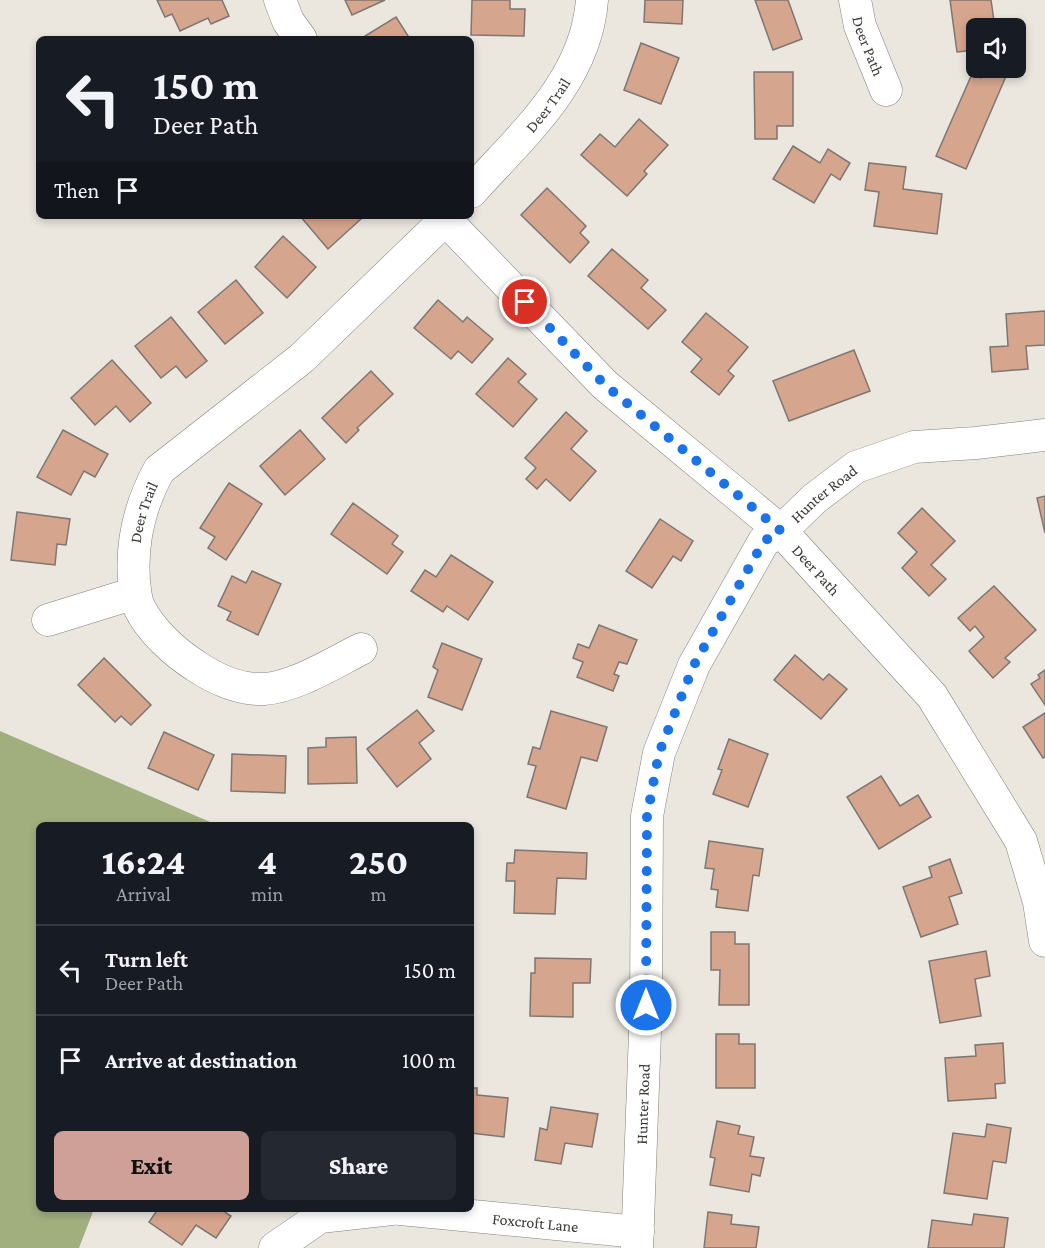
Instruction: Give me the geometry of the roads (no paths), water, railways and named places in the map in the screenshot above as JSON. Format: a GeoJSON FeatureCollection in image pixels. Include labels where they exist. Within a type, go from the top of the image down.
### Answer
{"type":"FeatureCollection","features":[{"type":"Feature","properties":{"kind":"street"},"geometry":{"type":"LineString","coordinates":[[280,0],[288,21],[299,36]]}},
{"type":"Feature","properties":{"kind":"street","name":"Deer Trail"},"geometry":{"type":"LineString","coordinates":[[474,189],[551,104],[576,63],[591,16],[592,0]]}},
{"type":"Feature","properties":{"kind":"street","name":"Deer Path"},"geometry":{"type":"LineString","coordinates":[[855,0],[860,26],[886,90]]}},
{"type":"Feature","properties":{"kind":"street","name":"Deer Trail"},"geometry":{"type":"LineString","coordinates":[[361,649],[282,686],[264,689],[238,686],[209,675],[188,661],[164,640],[139,606],[135,593],[132,557],[137,524],[148,491],[159,470],[302,358],[443,219]]}},
{"type":"Feature","properties":{"kind":"street","name":"Deer Path"},"geometry":{"type":"LineString","coordinates":[[447,219],[605,385],[781,531],[932,696],[1020,841],[1040,902],[1045,941]]}},
{"type":"Feature","properties":{"kind":"street","name":"Hunter Road"},"geometry":{"type":"LineString","coordinates":[[637,1240],[646,1005],[647,816],[659,753],[694,665],[764,541],[781,531],[814,499],[856,467],[914,447],[1045,435]]}},
{"type":"Feature","properties":{"kind":"street"},"geometry":{"type":"LineString","coordinates":[[48,620],[135,593]]}},
{"type":"Feature","properties":{"kind":"street"},"geometry":{"type":"LineString","coordinates":[[275,1248],[320,1217],[365,1212]]}},
{"type":"Feature","properties":{"kind":"street","name":"Foxcroft Lane"},"geometry":{"type":"LineString","coordinates":[[423,1212],[637,1240]]}}]}
